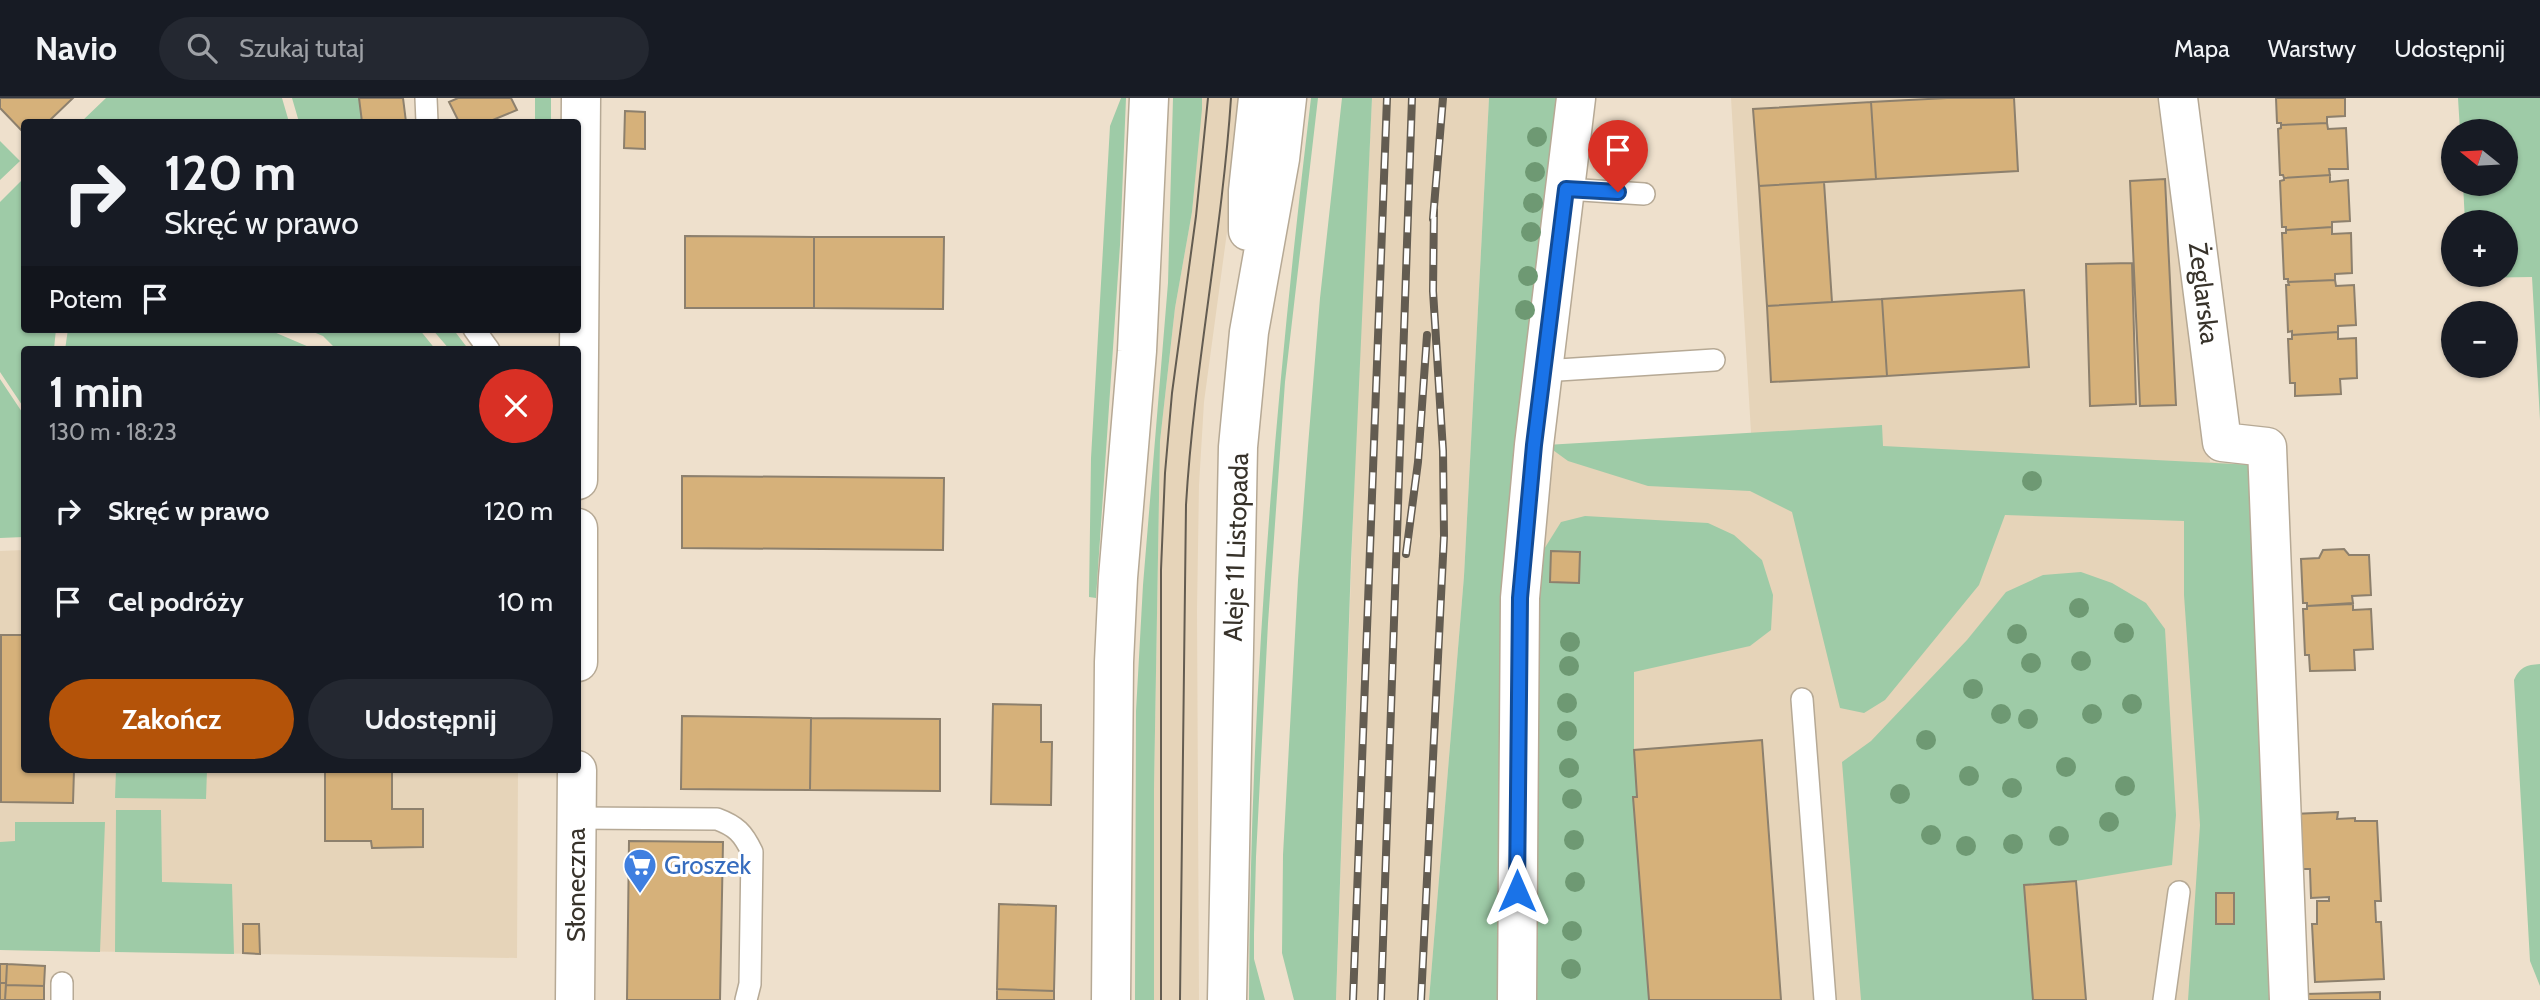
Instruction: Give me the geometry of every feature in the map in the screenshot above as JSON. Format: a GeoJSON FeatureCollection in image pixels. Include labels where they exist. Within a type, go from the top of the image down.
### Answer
{"type":"FeatureCollection","features":[{"type":"Feature","properties":{"kind":"street"},"geometry":{"type":"LineString","coordinates":[[581,98],[581,119]]}},
{"type":"Feature","properties":{"kind":"street"},"geometry":{"type":"LineString","coordinates":[[1111,1000],[1114,662],[1118,578],[1138,351],[1149,98]]}},
{"type":"Feature","properties":{"kind":"street"},"geometry":{"type":"LineString","coordinates":[[1249,331],[1248,191],[1258,98]]}},
{"type":"Feature","properties":{"kind":"street","name":"Aleje 11 Listopada"},"geometry":{"type":"LineString","coordinates":[[1227,1000],[1238,447],[1249,331],[1280,159],[1287,98]]}},
{"type":"Feature","properties":{"kind":"street"},"geometry":{"type":"LineString","coordinates":[[1517,1000],[1520,598],[1543,371],[1576,98]]}},
{"type":"Feature","properties":{"kind":"street","name":"Żeglarska"},"geometry":{"type":"LineString","coordinates":[[2178,98],[2222,442],[2267,447],[2289,1000]]}},
{"type":"Feature","properties":{"kind":"street","name":"Słoneczna"},"geometry":{"type":"LineString","coordinates":[[575,1000],[576,773]]}},
{"type":"Feature","properties":{"kind":"lane"},"geometry":{"type":"LineString","coordinates":[[426,98],[427,119]]}},
{"type":"Feature","properties":{"kind":"lane"},"geometry":{"type":"LineString","coordinates":[[1566,189],[1644,194]]}},
{"type":"Feature","properties":{"kind":"lane"},"geometry":{"type":"LineString","coordinates":[[1543,371],[1714,360]]}},
{"type":"Feature","properties":{"kind":"lane"},"geometry":{"type":"LineString","coordinates":[[1802,699],[1825,1000]]}},
{"type":"Feature","properties":{"kind":"lane"},"geometry":{"type":"LineString","coordinates":[[576,818],[717,819],[732,824],[743,833],[752,852],[750,984],[746,1000]]}},
{"type":"Feature","properties":{"kind":"lane"},"geometry":{"type":"LineString","coordinates":[[2164,1000],[2179,892]]}},
{"type":"Feature","properties":{"kind":"shaded area"},"geometry":{"type":"Polygon","coordinates":[[[1202,98],[1241,98],[1240,136],[1204,402],[1199,485],[1199,1000],[1154,1000],[1154,789],[1160,441],[1175,308],[1192,212],[1202,98]]]}},
{"type":"Feature","properties":{"kind":"shaded area"},"geometry":{"type":"Polygon","coordinates":[[[1372,98],[1489,98],[1464,576],[1429,1000],[1336,1000],[1357,404],[1372,98]]]}},
{"type":"Feature","properties":{"kind":"shaded area"},"geometry":{"type":"Polygon","coordinates":[[[1731,98],[2166,98],[2210,462],[2254,465],[2269,1000],[1542,1000],[1546,445],[1752,449],[1731,98]]]}},
{"type":"Feature","properties":{"kind":"shaded area"},"geometry":{"type":"Polygon","coordinates":[[[21,550],[21,773],[518,773],[517,958],[0,950],[0,551],[21,550]]]}},
{"type":"Feature","properties":{"kind":"green space"},"geometry":{"type":"Polygon","coordinates":[[[106,98],[282,98],[288,119],[84,119],[106,98]]]}},
{"type":"Feature","properties":{"kind":"green space"},"geometry":{"type":"Polygon","coordinates":[[[292,98],[359,98],[362,119],[298,119],[292,98]]]}},
{"type":"Feature","properties":{"kind":"green space"},"geometry":{"type":"Polygon","coordinates":[[[535,98],[551,98],[551,119],[535,119],[535,98]]]}},
{"type":"Feature","properties":{"kind":"green space"},"geometry":{"type":"Polygon","coordinates":[[[1121,98],[1126,98],[1120,245],[1096,598],[1089,597],[1091,458],[1110,126],[1121,98]]]}},
{"type":"Feature","properties":{"kind":"green space"},"geometry":{"type":"Polygon","coordinates":[[[1173,98],[1202,98],[1202,109],[1192,212],[1175,308],[1160,441],[1154,789],[1154,1000],[1135,1000],[1136,711],[1143,585],[1168,283],[1173,98]]]}},
{"type":"Feature","properties":{"kind":"green space"},"geometry":{"type":"Polygon","coordinates":[[[1311,98],[1318,98],[1285,382],[1268,623],[1256,857],[1254,959],[1265,1000],[1249,1000],[1254,774],[1267,548],[1286,323],[1311,98]]]}},
{"type":"Feature","properties":{"kind":"green space"},"geometry":{"type":"Polygon","coordinates":[[[1342,98],[1372,98],[1351,562],[1336,1000],[1294,1000],[1282,953],[1283,855],[1308,446],[1320,298],[1342,98]]]}},
{"type":"Feature","properties":{"kind":"green space"},"geometry":{"type":"Polygon","coordinates":[[[1489,98],[1563,98],[1504,608],[1500,685],[1500,1000],[1429,1000],[1464,576],[1489,98]]]}},
{"type":"Feature","properties":{"kind":"green space"},"geometry":{"type":"Polygon","coordinates":[[[2458,98],[2540,98],[2540,420],[2532,277],[2518,277],[2518,210],[2464,210],[2464,196],[2518,196],[2518,119],[2459,119],[2458,98]]]}},
{"type":"Feature","properties":{"kind":"green space"},"geometry":{"type":"Polygon","coordinates":[[[0,141],[20,161],[0,180],[0,141]]]}},
{"type":"Feature","properties":{"kind":"green space"},"geometry":{"type":"Polygon","coordinates":[[[21,181],[21,333],[56,333],[54,346],[21,346],[21,404],[0,372],[0,202],[21,181]]]}},
{"type":"Feature","properties":{"kind":"green space"},"geometry":{"type":"Polygon","coordinates":[[[67,333],[276,333],[307,346],[66,346],[67,333]]]}},
{"type":"Feature","properties":{"kind":"green space"},"geometry":{"type":"Polygon","coordinates":[[[316,333],[422,333],[433,346],[333,346],[316,333]]]}},
{"type":"Feature","properties":{"kind":"green space"},"geometry":{"type":"Polygon","coordinates":[[[435,333],[456,333],[466,346],[447,346],[435,333]]]}},
{"type":"Feature","properties":{"kind":"green space"},"geometry":{"type":"Polygon","coordinates":[[[0,379],[21,410],[21,537],[0,538],[0,379]]]}},
{"type":"Feature","properties":{"kind":"green space"},"geometry":{"type":"Polygon","coordinates":[[[1882,425],[1883,446],[2254,465],[2269,1000],[2188,1000],[2200,825],[2184,595],[2184,521],[2005,515],[1979,585],[1885,700],[1864,713],[1840,708],[1792,512],[1750,491],[1648,486],[1568,461],[1546,445],[1882,425]]]}},
{"type":"Feature","properties":{"kind":"green space"},"geometry":{"type":"Polygon","coordinates":[[[1585,516],[1708,523],[1734,535],[1762,560],[1773,595],[1771,630],[1750,646],[1634,672],[1637,797],[1633,797],[1649,1000],[1536,1000],[1537,594],[1541,554],[1561,522],[1585,516]]]}},
{"type":"Feature","properties":{"kind":"green space"},"geometry":{"type":"Polygon","coordinates":[[[2081,572],[2112,583],[2146,603],[2165,629],[2176,815],[2172,865],[2076,881],[2024,885],[2033,1000],[1861,1000],[1842,762],[1871,741],[1967,640],[2006,592],[2043,575],[2081,572]]]}},
{"type":"Feature","properties":{"kind":"green space"},"geometry":{"type":"Polygon","coordinates":[[[2540,664],[2540,986],[2530,961],[2514,680],[2524,668],[2540,664]]]}},
{"type":"Feature","properties":{"kind":"green space"},"geometry":{"type":"Polygon","coordinates":[[[116,773],[207,773],[206,799],[115,798],[116,773]]]}},
{"type":"Feature","properties":{"kind":"green space"},"geometry":{"type":"Polygon","coordinates":[[[116,810],[161,810],[162,882],[232,884],[234,954],[115,952],[116,810]]]}},
{"type":"Feature","properties":{"kind":"green space"},"geometry":{"type":"Polygon","coordinates":[[[15,822],[105,822],[100,952],[0,950],[0,842],[15,841],[15,822]]]}},
{"type":"Feature","properties":{"kind":"building"},"geometry":{"type":"Polygon","coordinates":[[[0,98],[73,98],[51,119],[21,119],[21,130],[0,108],[0,98]]]}},
{"type":"Feature","properties":{"kind":"building"},"geometry":{"type":"Polygon","coordinates":[[[359,98],[403,98],[406,119],[362,119],[359,98]]]}},
{"type":"Feature","properties":{"kind":"building"},"geometry":{"type":"Polygon","coordinates":[[[458,98],[511,98],[517,110],[495,119],[458,119],[449,102],[458,98]]]}},
{"type":"Feature","properties":{"kind":"building"},"geometry":{"type":"Polygon","coordinates":[[[2014,98],[2018,171],[1876,179],[1871,102],[2014,98]]]}},
{"type":"Feature","properties":{"kind":"building"},"geometry":{"type":"Polygon","coordinates":[[[2276,98],[2345,98],[2345,116],[2327,117],[2327,123],[2281,125],[2277,123],[2276,98]]]}},
{"type":"Feature","properties":{"kind":"building"},"geometry":{"type":"Polygon","coordinates":[[[1871,102],[1876,179],[1759,186],[1753,109],[1871,102]]]}},
{"type":"Feature","properties":{"kind":"building"},"geometry":{"type":"Polygon","coordinates":[[[625,111],[645,112],[645,149],[624,148],[625,111]]]}},
{"type":"Feature","properties":{"kind":"building"},"geometry":{"type":"Polygon","coordinates":[[[2327,123],[2328,129],[2346,128],[2348,169],[2329,169],[2330,175],[2284,178],[2280,175],[2278,129],[2281,125],[2327,123]]]}},
{"type":"Feature","properties":{"kind":"building"},"geometry":{"type":"Polygon","coordinates":[[[2330,175],[2330,182],[2348,180],[2350,221],[2332,222],[2332,227],[2286,230],[2286,227],[2282,227],[2280,181],[2284,178],[2330,175]]]}},
{"type":"Feature","properties":{"kind":"building"},"geometry":{"type":"Polygon","coordinates":[[[2165,179],[2176,405],[2140,406],[2130,181],[2165,179]]]}},
{"type":"Feature","properties":{"kind":"building"},"geometry":{"type":"Polygon","coordinates":[[[1824,182],[1832,302],[1767,306],[1759,186],[1824,182]]]}},
{"type":"Feature","properties":{"kind":"building"},"geometry":{"type":"Polygon","coordinates":[[[2332,227],[2332,234],[2351,233],[2352,273],[2335,274],[2335,280],[2288,282],[2288,279],[2284,279],[2282,233],[2286,233],[2286,230],[2332,227]]]}},
{"type":"Feature","properties":{"kind":"building"},"geometry":{"type":"Polygon","coordinates":[[[685,236],[814,237],[814,308],[685,308],[685,236]]]}},
{"type":"Feature","properties":{"kind":"building"},"geometry":{"type":"Polygon","coordinates":[[[814,237],[944,237],[943,309],[814,308],[814,237]]]}},
{"type":"Feature","properties":{"kind":"building"},"geometry":{"type":"Polygon","coordinates":[[[2132,263],[2136,404],[2090,406],[2086,264],[2132,263]]]}},
{"type":"Feature","properties":{"kind":"building"},"geometry":{"type":"Polygon","coordinates":[[[2335,280],[2336,286],[2354,285],[2356,325],[2338,326],[2338,332],[2292,335],[2292,331],[2288,332],[2288,282],[2335,280]]]}},
{"type":"Feature","properties":{"kind":"building"},"geometry":{"type":"Polygon","coordinates":[[[2024,290],[2029,367],[1887,376],[1882,299],[2024,290]]]}},
{"type":"Feature","properties":{"kind":"building"},"geometry":{"type":"Polygon","coordinates":[[[1882,299],[1887,376],[1771,382],[1767,306],[1882,299]]]}},
{"type":"Feature","properties":{"kind":"building"},"geometry":{"type":"Polygon","coordinates":[[[2338,332],[2338,339],[2356,338],[2357,378],[2340,379],[2341,394],[2295,396],[2295,383],[2290,383],[2288,339],[2292,339],[2292,335],[2338,332]]]}},
{"type":"Feature","properties":{"kind":"building"},"geometry":{"type":"Polygon","coordinates":[[[682,476],[944,478],[943,550],[682,548],[682,476]]]}},
{"type":"Feature","properties":{"kind":"building"},"geometry":{"type":"Polygon","coordinates":[[[2344,549],[2349,555],[2369,555],[2371,595],[2352,596],[2353,603],[2307,606],[2307,603],[2303,603],[2301,559],[2319,558],[2323,550],[2344,549]]]}},
{"type":"Feature","properties":{"kind":"building"},"geometry":{"type":"Polygon","coordinates":[[[1551,551],[1580,552],[1579,583],[1550,582],[1551,551]]]}},
{"type":"Feature","properties":{"kind":"building"},"geometry":{"type":"Polygon","coordinates":[[[2353,604],[2353,610],[2371,609],[2373,649],[2354,650],[2355,670],[2310,671],[2309,655],[2305,655],[2303,609],[2307,609],[2307,606],[2353,604]]]}},
{"type":"Feature","properties":{"kind":"building"},"geometry":{"type":"Polygon","coordinates":[[[1,635],[21,635],[21,773],[74,773],[73,803],[1,802],[1,635]]]}},
{"type":"Feature","properties":{"kind":"building"},"geometry":{"type":"Polygon","coordinates":[[[993,704],[1041,705],[1041,742],[1052,742],[1051,805],[991,804],[993,704]]]}},
{"type":"Feature","properties":{"kind":"building"},"geometry":{"type":"Polygon","coordinates":[[[682,716],[811,718],[810,790],[681,789],[682,716]]]}},
{"type":"Feature","properties":{"kind":"building"},"geometry":{"type":"Polygon","coordinates":[[[811,718],[940,719],[940,791],[810,790],[811,718]]]}},
{"type":"Feature","properties":{"kind":"building"},"geometry":{"type":"Polygon","coordinates":[[[1762,740],[1781,1000],[1649,1000],[1633,797],[1637,797],[1634,750],[1762,740]]]}},
{"type":"Feature","properties":{"kind":"building"},"geometry":{"type":"Polygon","coordinates":[[[325,773],[392,773],[392,809],[423,809],[423,847],[372,848],[371,841],[325,841],[325,773]]]}},
{"type":"Feature","properties":{"kind":"building"},"geometry":{"type":"Polygon","coordinates":[[[2338,812],[2337,819],[2377,821],[2381,901],[2375,901],[2376,922],[2381,922],[2384,979],[2315,982],[2312,924],[2317,924],[2317,901],[2329,901],[2329,897],[2311,898],[2310,869],[2295,869],[2293,814],[2338,812]]]}},
{"type":"Feature","properties":{"kind":"building"},"geometry":{"type":"Polygon","coordinates":[[[629,841],[723,842],[720,1000],[627,1000],[629,841]]]}},
{"type":"Feature","properties":{"kind":"building"},"geometry":{"type":"Polygon","coordinates":[[[2076,881],[2086,1000],[2033,1000],[2024,885],[2076,881]]]}},
{"type":"Feature","properties":{"kind":"building"},"geometry":{"type":"Polygon","coordinates":[[[2216,893],[2234,893],[2234,924],[2216,924],[2216,893]]]}},
{"type":"Feature","properties":{"kind":"building"},"geometry":{"type":"Polygon","coordinates":[[[999,904],[1056,906],[1054,991],[997,989],[999,904]]]}},
{"type":"Feature","properties":{"kind":"building"},"geometry":{"type":"Polygon","coordinates":[[[243,924],[259,924],[260,954],[243,953],[243,924]]]}},
{"type":"Feature","properties":{"kind":"building"},"geometry":{"type":"Polygon","coordinates":[[[0,964],[7,964],[6,983],[0,983],[0,964]]]}},
{"type":"Feature","properties":{"kind":"building"},"geometry":{"type":"Polygon","coordinates":[[[7,964],[45,966],[44,986],[6,985],[7,964]]]}},
{"type":"Feature","properties":{"kind":"building"},"geometry":{"type":"Polygon","coordinates":[[[0,983],[6,983],[5,1000],[0,1000],[0,983]]]}},
{"type":"Feature","properties":{"kind":"building"},"geometry":{"type":"Polygon","coordinates":[[[6,985],[44,986],[44,1000],[5,1000],[6,985]]]}},
{"type":"Feature","properties":{"kind":"building"},"geometry":{"type":"Polygon","coordinates":[[[997,989],[1054,991],[1054,1000],[997,1000],[997,989]]]}},
{"type":"Feature","properties":{"kind":"building"},"geometry":{"type":"Polygon","coordinates":[[[2380,992],[2380,1000],[2305,1000],[2305,994],[2380,992]]]}},
{"type":"Feature","properties":{"kind":"tram line"},"geometry":{"type":"LineString","coordinates":[[1161,1000],[1161,570],[1165,473],[1172,393],[1196,216],[1208,98]]}},
{"type":"Feature","properties":{"kind":"tram line"},"geometry":{"type":"LineString","coordinates":[[1180,1000],[1186,505],[1195,403],[1231,98]]}},
{"type":"Feature","properties":{"kind":"railway"},"geometry":{"type":"LineString","coordinates":[[1353,1000],[1387,98]]}},
{"type":"Feature","properties":{"kind":"railway"},"geometry":{"type":"LineString","coordinates":[[1381,1000],[1412,98]]}},
{"type":"Feature","properties":{"kind":"railway"},"geometry":{"type":"LineString","coordinates":[[1433,219],[1443,98]]}},
{"type":"Feature","properties":{"kind":"railway"},"geometry":{"type":"LineString","coordinates":[[1421,1000],[1444,536],[1443,451],[1433,291],[1434,209]]}},
{"type":"Feature","properties":{"kind":"railway"},"geometry":{"type":"LineString","coordinates":[[1406,554],[1418,462],[1427,335]]}},
{"type":"Feature","properties":{"kind":"place","name":"Groszek"},"geometry":{"type":"Point","coordinates":[640,895]}},
{"type":"Feature","properties":{"kind":"route"},"geometry":{"type":"LineString","coordinates":[[1517,891],[1520,598],[1534,445],[1566,189],[1618,192]]}}]}
